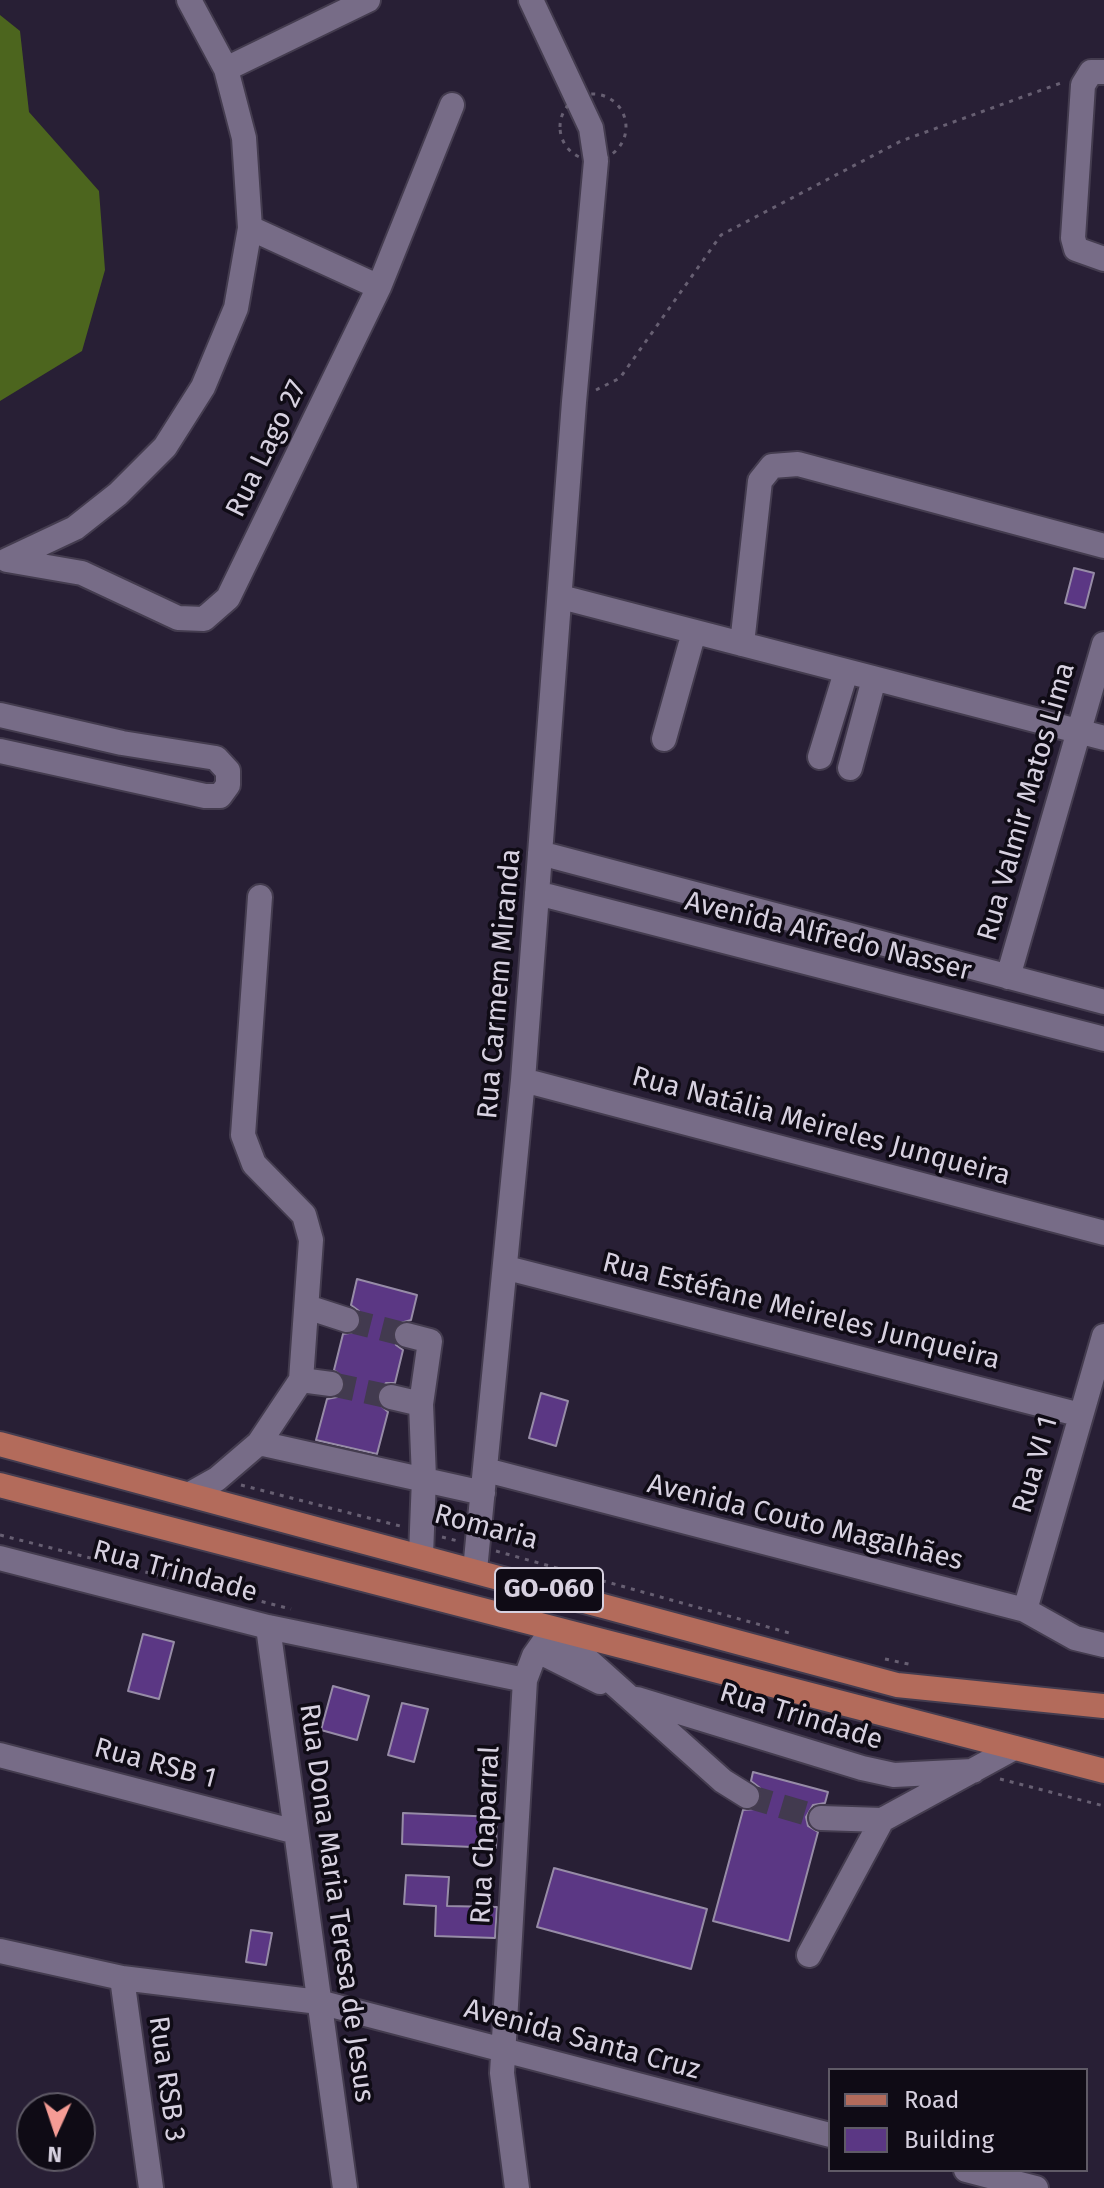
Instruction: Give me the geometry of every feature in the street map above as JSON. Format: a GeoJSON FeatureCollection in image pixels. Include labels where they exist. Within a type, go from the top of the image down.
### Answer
{"type":"FeatureCollection","features":[{"type":"Feature","properties":{"kind":"main road","name":"GO-060"},"geometry":{"type":"LineString","coordinates":[[0,1444],[192,1493],[422,1543],[897,1685],[1104,1706]]}},
{"type":"Feature","properties":{"kind":"main road","name":"GO-060"},"geometry":{"type":"LineString","coordinates":[[0,1485],[1104,1771]]}},
{"type":"Feature","properties":{"kind":"street"},"geometry":{"type":"LineString","coordinates":[[4,561],[75,528],[118,494],[165,447],[203,387],[236,308],[250,228],[244,138],[226,69],[189,0]]}},
{"type":"Feature","properties":{"kind":"street"},"geometry":{"type":"LineString","coordinates":[[226,69],[368,0]]}},
{"type":"Feature","properties":{"kind":"street","name":"Rua Carmem Miranda"},"geometry":{"type":"LineString","coordinates":[[476,1558],[507,1268],[574,402],[596,161],[591,128],[531,0]]}},
{"type":"Feature","properties":{"kind":"street"},"geometry":{"type":"LineString","coordinates":[[1098,72],[1083,85],[1073,238],[1076,249],[1104,259]]}},
{"type":"Feature","properties":{"kind":"street","name":"Rua Lago 27"},"geometry":{"type":"LineString","coordinates":[[4,561],[82,573],[178,618],[204,619],[228,598],[379,287],[452,105]]}},
{"type":"Feature","properties":{"kind":"street"},"geometry":{"type":"LineString","coordinates":[[250,228],[379,287]]}},
{"type":"Feature","properties":{"kind":"street"},"geometry":{"type":"LineString","coordinates":[[742,644],[760,481],[765,472],[782,463],[798,464],[1104,546]]}},
{"type":"Feature","properties":{"kind":"street"},"geometry":{"type":"LineString","coordinates":[[75,528],[82,573]]}},
{"type":"Feature","properties":{"kind":"street"},"geometry":{"type":"LineString","coordinates":[[561,597],[1104,738]]}},
{"type":"Feature","properties":{"kind":"street"},"geometry":{"type":"LineString","coordinates":[[664,739],[694,632]]}},
{"type":"Feature","properties":{"kind":"street","name":"Rua Valmir Matos Lima"},"geometry":{"type":"LineString","coordinates":[[1008,977],[1104,644]]}},
{"type":"Feature","properties":{"kind":"street"},"geometry":{"type":"LineString","coordinates":[[820,757],[846,672]]}},
{"type":"Feature","properties":{"kind":"street"},"geometry":{"type":"LineString","coordinates":[[850,768],[874,679]]}},
{"type":"Feature","properties":{"kind":"street"},"geometry":{"type":"LineString","coordinates":[[0,715],[122,743],[216,758],[228,771],[228,785],[220,796],[205,796],[0,751]]}},
{"type":"Feature","properties":{"kind":"street","name":"Avenida Alfredo Nasser"},"geometry":{"type":"LineString","coordinates":[[540,853],[1104,1002]]}},
{"type":"Feature","properties":{"kind":"street","name":"Avenida Alfredo Nasser"},"geometry":{"type":"LineString","coordinates":[[537,893],[1104,1039]]}},
{"type":"Feature","properties":{"kind":"street"},"geometry":{"type":"LineString","coordinates":[[192,1493],[217,1479],[259,1443],[301,1380],[311,1240],[304,1215],[254,1164],[243,1135],[260,897]]}},
{"type":"Feature","properties":{"kind":"street","name":"Rua Natália Meireles Junqueira"},"geometry":{"type":"LineString","coordinates":[[523,1080],[1104,1233]]}},
{"type":"Feature","properties":{"kind":"street","name":"Rua Estéfane Meireles Junqueira"},"geometry":{"type":"LineString","coordinates":[[507,1268],[1081,1415]]}},
{"type":"Feature","properties":{"kind":"street"},"geometry":{"type":"LineString","coordinates":[[307,1307],[347,1320]]}},
{"type":"Feature","properties":{"kind":"street"},"geometry":{"type":"LineString","coordinates":[[407,1335],[430,1341],[421,1404],[424,1478],[422,1543]]}},
{"type":"Feature","properties":{"kind":"street","name":"Rua VI 1"},"geometry":{"type":"LineString","coordinates":[[1025,1610],[1104,1336]]}},
{"type":"Feature","properties":{"kind":"street"},"geometry":{"type":"LineString","coordinates":[[301,1380],[331,1384]]}},
{"type":"Feature","properties":{"kind":"street"},"geometry":{"type":"LineString","coordinates":[[391,1397],[421,1404]]}},
{"type":"Feature","properties":{"kind":"street","name":"Avenida Couto Magalhães"},"geometry":{"type":"LineString","coordinates":[[259,1443],[424,1478],[485,1481],[1025,1610],[1075,1638],[1104,1645]]}},
{"type":"Feature","properties":{"kind":"street","name":"Rua Trindade"},"geometry":{"type":"LineString","coordinates":[[0,1558],[268,1627],[525,1680]]}},
{"type":"Feature","properties":{"kind":"street","name":"Rua Dona Maria Teresa de Jesus"},"geometry":{"type":"LineString","coordinates":[[268,1627],[345,2188]]}},
{"type":"Feature","properties":{"kind":"street"},"geometry":{"type":"LineString","coordinates":[[553,1629],[723,1781],[747,1796]]}},
{"type":"Feature","properties":{"kind":"street","name":"Rua Chaparral"},"geometry":{"type":"LineString","coordinates":[[517,2188],[502,2073],[525,1680],[538,1651],[553,1629]]}},
{"type":"Feature","properties":{"kind":"street","name":"Rua Trindade"},"geometry":{"type":"LineString","coordinates":[[538,1651],[629,1696],[862,1768],[894,1775],[973,1771]]}},
{"type":"Feature","properties":{"kind":"street"},"geometry":{"type":"LineString","coordinates":[[821,1818],[882,1820],[1014,1748]]}},
{"type":"Feature","properties":{"kind":"street","name":"Rua RSB 1"},"geometry":{"type":"LineString","coordinates":[[0,1755],[296,1832]]}},
{"type":"Feature","properties":{"kind":"street"},"geometry":{"type":"LineString","coordinates":[[809,1955],[882,1820]]}},
{"type":"Feature","properties":{"kind":"street","name":"Avenida Santa Cruz"},"geometry":{"type":"LineString","coordinates":[[0,1951],[122,1978],[319,2002],[828,2134]]}},
{"type":"Feature","properties":{"kind":"street","name":"Rua RSB 3"},"geometry":{"type":"LineString","coordinates":[[122,1978],[151,2188]]}},
{"type":"Feature","properties":{"kind":"street"},"geometry":{"type":"LineString","coordinates":[[974,2172],[1036,2188]]}},
{"type":"Feature","properties":{"kind":"path"},"geometry":{"type":"LineString","coordinates":[[574,402],[620,378],[721,235],[901,141],[1062,82]]}},
{"type":"Feature","properties":{"kind":"path","name":"Romaria"},"geometry":{"type":"LineString","coordinates":[[217,1479],[476,1558],[797,1635]]}},
{"type":"Feature","properties":{"kind":"path"},"geometry":{"type":"LineString","coordinates":[[0,1535],[300,1612]]}},
{"type":"Feature","properties":{"kind":"path"},"geometry":{"type":"LineString","coordinates":[[871,1656],[916,1665]]}},
{"type":"Feature","properties":{"kind":"path"},"geometry":{"type":"LineString","coordinates":[[973,1771],[1104,1806]]}},
{"type":"Feature","properties":{"kind":"green space"},"geometry":{"type":"Polygon","coordinates":[[[0,15],[20,31],[29,112],[99,191],[105,270],[82,351],[0,401],[0,15]]]}},
{"type":"Feature","properties":{"kind":"building"},"geometry":{"type":"Polygon","coordinates":[[[1074,568],[1094,573],[1085,608],[1065,603],[1074,568]]]}},
{"type":"Feature","properties":{"kind":"building"},"geometry":{"type":"Polygon","coordinates":[[[357,1279],[417,1295],[411,1320],[397,1324],[392,1332],[396,1345],[403,1350],[395,1383],[386,1383],[377,1393],[377,1402],[388,1412],[377,1454],[316,1440],[327,1399],[337,1397],[346,1387],[344,1378],[334,1370],[343,1334],[356,1332],[361,1324],[359,1311],[351,1305],[357,1279]]]}},
{"type":"Feature","properties":{"kind":"building"},"geometry":{"type":"Polygon","coordinates":[[[541,1393],[568,1401],[556,1446],[529,1438],[541,1393]]]}},
{"type":"Feature","properties":{"kind":"building"},"geometry":{"type":"Polygon","coordinates":[[[143,1634],[174,1642],[159,1699],[128,1691],[143,1634]]]}},
{"type":"Feature","properties":{"kind":"building"},"geometry":{"type":"Polygon","coordinates":[[[333,1686],[369,1696],[357,1740],[321,1730],[333,1686]]]}},
{"type":"Feature","properties":{"kind":"building"},"geometry":{"type":"Polygon","coordinates":[[[402,1703],[428,1709],[414,1762],[388,1755],[402,1703]]]}},
{"type":"Feature","properties":{"kind":"building"},"geometry":{"type":"Polygon","coordinates":[[[753,1772],[828,1792],[825,1803],[813,1805],[806,1817],[808,1826],[818,1832],[789,1941],[713,1921],[743,1810],[755,1809],[762,1797],[760,1788],[751,1781],[753,1772]]]}},
{"type":"Feature","properties":{"kind":"building"},"geometry":{"type":"Polygon","coordinates":[[[403,1813],[497,1817],[496,1848],[402,1844],[403,1813]]]}},
{"type":"Feature","properties":{"kind":"building"},"geometry":{"type":"Polygon","coordinates":[[[554,1868],[707,1909],[691,1969],[537,1927],[554,1868]]]}},
{"type":"Feature","properties":{"kind":"building"},"geometry":{"type":"Polygon","coordinates":[[[406,1875],[449,1877],[447,1906],[497,1907],[495,1938],[435,1936],[436,1906],[404,1904],[406,1875]]]}},
{"type":"Feature","properties":{"kind":"building"},"geometry":{"type":"Polygon","coordinates":[[[251,1930],[272,1933],[266,1965],[246,1962],[251,1930]]]}},
{"type":"Feature","properties":{"kind":"tunnel"},"geometry":{"type":"LineString","coordinates":[[347,1320],[407,1335]]}},
{"type":"Feature","properties":{"kind":"tunnel"},"geometry":{"type":"LineString","coordinates":[[331,1384],[391,1397]]}},
{"type":"Feature","properties":{"kind":"tunnel"},"geometry":{"type":"LineString","coordinates":[[747,1796],[821,1818]]}}]}
